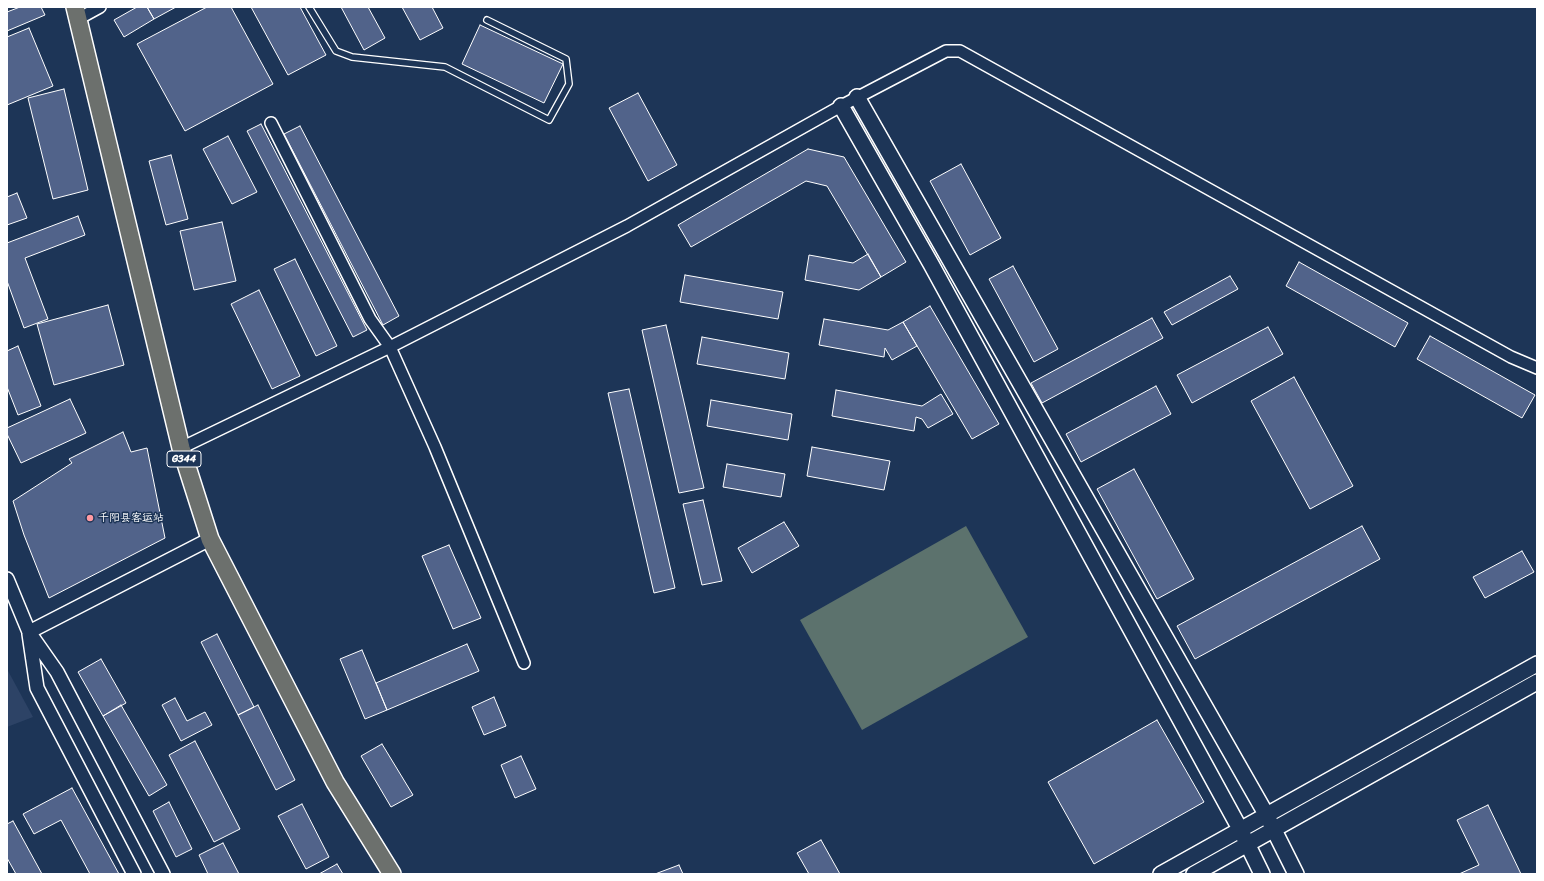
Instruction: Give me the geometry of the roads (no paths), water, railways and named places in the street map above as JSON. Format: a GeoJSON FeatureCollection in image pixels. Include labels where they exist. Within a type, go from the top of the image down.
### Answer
{"type":"FeatureCollection","features":[{"type":"Feature","properties":{"kind":"main road","name":"G344"},"geometry":{"type":"LineString","coordinates":[[76,13],[181,448],[210,539],[335,782],[392,874]]}},
{"type":"Feature","properties":{"kind":"main road"},"geometry":{"type":"LineString","coordinates":[[856,97],[1266,814],[1296,874]]}},
{"type":"Feature","properties":{"kind":"main road"},"geometry":{"type":"LineString","coordinates":[[841,106],[931,264],[1240,829],[1262,874]]}},
{"type":"Feature","properties":{"kind":"main road"},"geometry":{"type":"LineString","coordinates":[[1161,874],[1537,664]]}},
{"type":"Feature","properties":{"kind":"main road"},"geometry":{"type":"LineString","coordinates":[[1194,874],[1537,682]]}},
{"type":"Feature","properties":{"kind":"street"},"geometry":{"type":"LineString","coordinates":[[76,13],[100,7]]}},
{"type":"Feature","properties":{"kind":"street"},"geometry":{"type":"LineString","coordinates":[[181,448],[390,347],[627,226],[856,97],[946,51],[960,51],[1511,357],[1537,368]]}},
{"type":"Feature","properties":{"kind":"street"},"geometry":{"type":"LineString","coordinates":[[271,123],[370,319],[390,347],[435,447],[524,663]]}},
{"type":"Feature","properties":{"kind":"street"},"geometry":{"type":"LineString","coordinates":[[29,632],[210,539]]}},
{"type":"Feature","properties":{"kind":"street"},"geometry":{"type":"LineString","coordinates":[[7,579],[29,632],[57,672],[163,874]]}},
{"type":"Feature","properties":{"kind":"street"},"geometry":{"type":"LineString","coordinates":[[29,632],[37,688],[134,874]]}},
{"type":"Feature","properties":{"kind":"lane"},"geometry":{"type":"LineString","coordinates":[[309,7],[336,51],[352,57],[445,67],[549,120],[569,84],[566,59],[487,20]]}},
{"type":"Feature","properties":{"kind":"place","name":"千阳县客运站"},"geometry":{"type":"Point","coordinates":[90,518]}}]}
